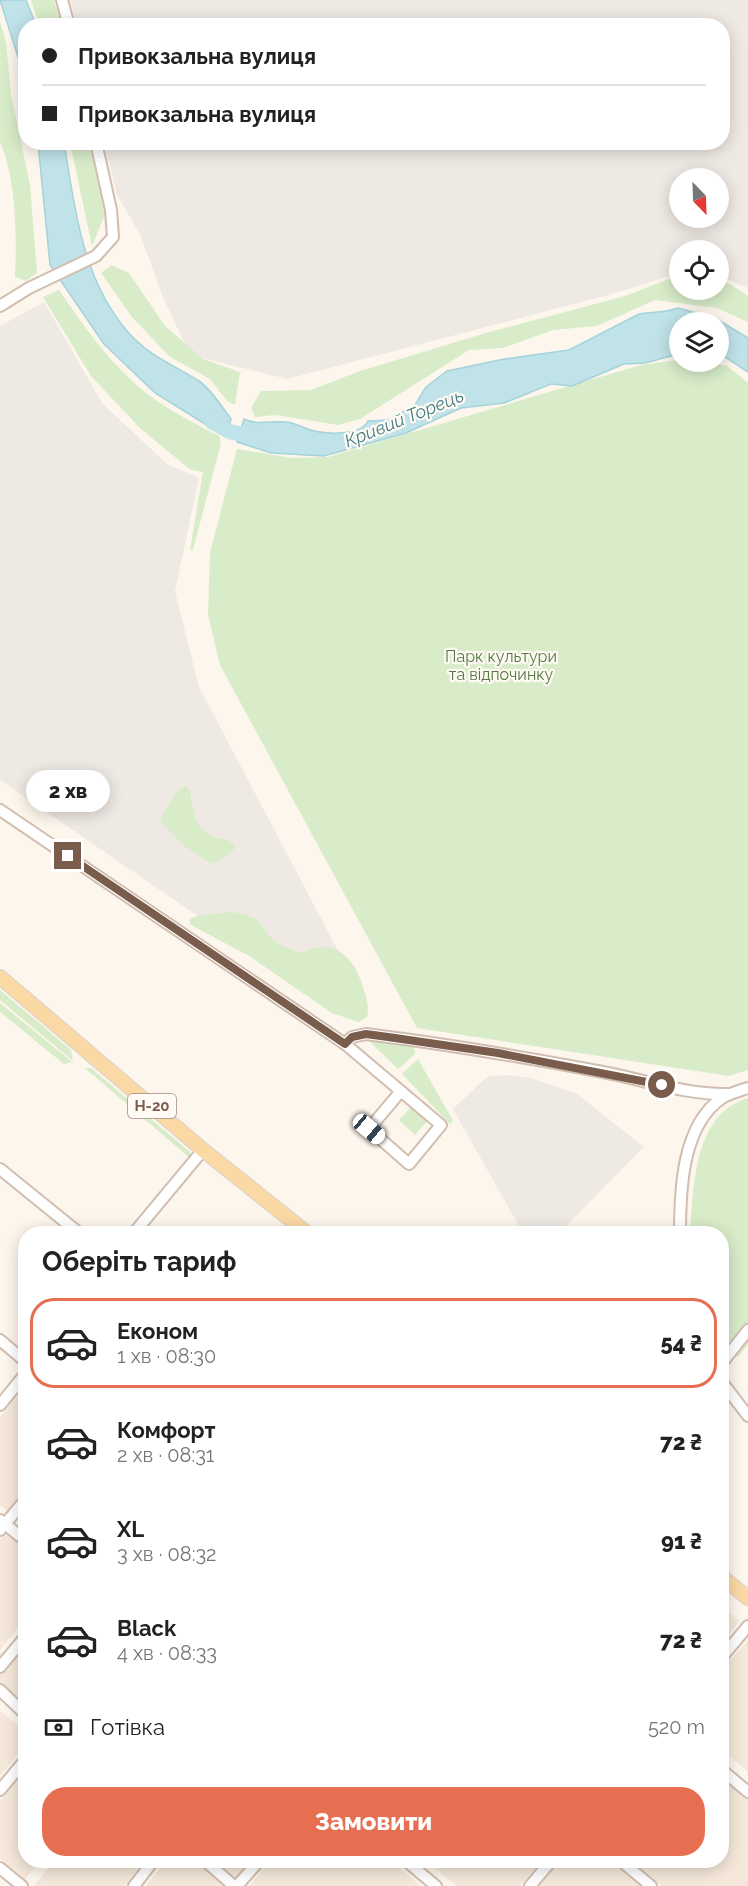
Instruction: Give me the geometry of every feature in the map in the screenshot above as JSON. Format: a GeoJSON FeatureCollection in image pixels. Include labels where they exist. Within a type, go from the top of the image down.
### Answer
{"type":"FeatureCollection","features":[{"type":"Feature","properties":{"kind":"main road","name":"Н-20"},"geometry":{"type":"LineString","coordinates":[[0,977],[297,1226]]}},
{"type":"Feature","properties":{"kind":"main road"},"geometry":{"type":"LineString","coordinates":[[729,1583],[748,1598]]}},
{"type":"Feature","properties":{"kind":"street"},"geometry":{"type":"LineString","coordinates":[[62,0],[67,18]]}},
{"type":"Feature","properties":{"kind":"street"},"geometry":{"type":"LineString","coordinates":[[0,306],[29,288],[96,256],[113,237],[111,210],[98,150]]}},
{"type":"Feature","properties":{"kind":"street"},"geometry":{"type":"LineString","coordinates":[[0,810],[345,1044],[401,1091],[441,1125],[409,1164],[369,1129],[401,1091]]}},
{"type":"Feature","properties":{"kind":"street"},"geometry":{"type":"LineString","coordinates":[[345,1044],[352,1037],[366,1034],[498,1053],[702,1094],[729,1094],[748,1088]]}},
{"type":"Feature","properties":{"kind":"street"},"geometry":{"type":"LineString","coordinates":[[680,1226],[682,1187],[695,1133],[709,1110],[729,1094]]}},
{"type":"Feature","properties":{"kind":"street"},"geometry":{"type":"LineString","coordinates":[[141,1226],[203,1149]]}},
{"type":"Feature","properties":{"kind":"street"},"geometry":{"type":"LineString","coordinates":[[0,1169],[70,1226]]}},
{"type":"Feature","properties":{"kind":"street"},"geometry":{"type":"LineString","coordinates":[[729,1354],[748,1330]]}},
{"type":"Feature","properties":{"kind":"street"},"geometry":{"type":"LineString","coordinates":[[0,1340],[18,1355]]}},
{"type":"Feature","properties":{"kind":"street"},"geometry":{"type":"LineString","coordinates":[[0,1405],[18,1383]]}},
{"type":"Feature","properties":{"kind":"street"},"geometry":{"type":"LineString","coordinates":[[729,1391],[748,1416]]}},
{"type":"Feature","properties":{"kind":"street"},"geometry":{"type":"LineString","coordinates":[[18,1507],[2,1524],[18,1535]]}},
{"type":"Feature","properties":{"kind":"street"},"geometry":{"type":"LineString","coordinates":[[729,1649],[748,1626]]}},
{"type":"Feature","properties":{"kind":"street"},"geometry":{"type":"LineString","coordinates":[[0,1667],[18,1646]]}},
{"type":"Feature","properties":{"kind":"street"},"geometry":{"type":"LineString","coordinates":[[0,1690],[18,1707]]}},
{"type":"Feature","properties":{"kind":"street"},"geometry":{"type":"LineString","coordinates":[[0,1790],[18,1769]]}},
{"type":"Feature","properties":{"kind":"street"},"geometry":{"type":"LineString","coordinates":[[729,1776],[748,1792]]}},
{"type":"Feature","properties":{"kind":"street"},"geometry":{"type":"LineString","coordinates":[[0,1868],[22,1886]]}},
{"type":"Feature","properties":{"kind":"street"},"geometry":{"type":"LineString","coordinates":[[134,1886],[148,1868]]}},
{"type":"Feature","properties":{"kind":"street"},"geometry":{"type":"LineString","coordinates":[[214,1868],[236,1886],[253,1868]]}},
{"type":"Feature","properties":{"kind":"street"},"geometry":{"type":"LineString","coordinates":[[415,1868],[436,1886]]}},
{"type":"Feature","properties":{"kind":"street"},"geometry":{"type":"LineString","coordinates":[[530,1886],[545,1868]]}},
{"type":"Feature","properties":{"kind":"street"},"geometry":{"type":"LineString","coordinates":[[630,1868],[651,1886]]}},
{"type":"Feature","properties":{"kind":"shaded area"},"geometry":{"type":"Polygon","coordinates":[[[70,0],[748,0],[748,288],[729,280],[729,240],[669,240],[669,276],[605,296],[287,379],[190,355],[162,295],[141,236],[117,195],[106,150],[730,150],[730,18],[74,18],[70,0]]]}},
{"type":"Feature","properties":{"kind":"shaded area"},"geometry":{"type":"Polygon","coordinates":[[[44,302],[102,403],[167,464],[199,478],[175,591],[199,687],[364,1000],[343,1016],[0,780],[0,326],[44,302]]]}},
{"type":"Feature","properties":{"kind":"shaded area"},"geometry":{"type":"Polygon","coordinates":[[[506,1075],[531,1078],[577,1094],[644,1147],[566,1226],[519,1226],[453,1109],[488,1076],[506,1075]]]}},
{"type":"Feature","properties":{"kind":"shaded area"},"geometry":{"type":"Polygon","coordinates":[[[18,1395],[18,1497],[7,1511],[0,1505],[0,1417],[18,1395]]]}},
{"type":"Feature","properties":{"kind":"shaded area"},"geometry":{"type":"Polygon","coordinates":[[[7,1531],[18,1540],[18,1628],[0,1650],[0,1540],[7,1531]]]}},
{"type":"Feature","properties":{"kind":"shaded area"},"geometry":{"type":"Polygon","coordinates":[[[729,1612],[739,1621],[729,1635],[729,1612]]]}},
{"type":"Feature","properties":{"kind":"shaded area"},"geometry":{"type":"Polygon","coordinates":[[[748,1640],[748,1772],[729,1756],[729,1662],[748,1640]]]}},
{"type":"Feature","properties":{"kind":"shaded area"},"geometry":{"type":"Polygon","coordinates":[[[18,1648],[18,1703],[0,1688],[0,1670],[18,1648]]]}},
{"type":"Feature","properties":{"kind":"shaded area"},"geometry":{"type":"Polygon","coordinates":[[[0,1711],[18,1726],[18,1754],[0,1776],[0,1711]]]}},
{"type":"Feature","properties":{"kind":"shaded area"},"geometry":{"type":"Polygon","coordinates":[[[18,1779],[18,1868],[34,1868],[25,1879],[0,1858],[0,1801],[18,1779]]]}},
{"type":"Feature","properties":{"kind":"shaded area"},"geometry":{"type":"Polygon","coordinates":[[[729,1781],[748,1797],[748,1886],[661,1886],[640,1868],[729,1868],[729,1781]]]}},
{"type":"Feature","properties":{"kind":"shaded area"},"geometry":{"type":"Polygon","coordinates":[[[49,1868],[137,1868],[125,1886],[34,1886],[49,1868]]]}},
{"type":"Feature","properties":{"kind":"shaded area"},"geometry":{"type":"Polygon","coordinates":[[[161,1868],[203,1868],[225,1886],[146,1886],[161,1868]]]}},
{"type":"Feature","properties":{"kind":"shaded area"},"geometry":{"type":"Polygon","coordinates":[[[219,1868],[244,1868],[234,1880],[219,1868]]]}},
{"type":"Feature","properties":{"kind":"shaded area"},"geometry":{"type":"Polygon","coordinates":[[[264,1868],[399,1868],[421,1886],[249,1886],[264,1868]]]}},
{"type":"Feature","properties":{"kind":"shaded area"},"geometry":{"type":"Polygon","coordinates":[[[435,1868],[535,1868],[520,1886],[457,1886],[435,1868]]]}},
{"type":"Feature","properties":{"kind":"shaded area"},"geometry":{"type":"Polygon","coordinates":[[[554,1868],[622,1868],[644,1886],[539,1886],[554,1868]]]}},
{"type":"Feature","properties":{"kind":"green space"},"geometry":{"type":"Polygon","coordinates":[[[31,0],[54,0],[60,18],[37,18],[31,0]]]}},
{"type":"Feature","properties":{"kind":"green space"},"geometry":{"type":"Polygon","coordinates":[[[0,21],[6,42],[11,94],[18,128],[18,150],[23,150],[30,185],[37,273],[26,281],[15,277],[16,244],[12,190],[0,142],[0,21]]]}},
{"type":"Feature","properties":{"kind":"green space"},"geometry":{"type":"Polygon","coordinates":[[[71,150],[91,150],[105,214],[92,246],[71,150]]]}},
{"type":"Feature","properties":{"kind":"green space"},"geometry":{"type":"Polygon","coordinates":[[[111,265],[129,273],[165,326],[203,359],[240,372],[235,405],[227,401],[210,379],[170,357],[132,317],[101,273],[111,265]]]}},
{"type":"Feature","properties":{"kind":"green space"},"geometry":{"type":"Polygon","coordinates":[[[669,279],[669,300],[729,300],[730,284],[748,296],[748,322],[717,308],[655,300],[597,326],[553,330],[503,348],[469,350],[360,419],[338,425],[275,415],[255,417],[251,408],[261,391],[311,390],[360,371],[486,333],[625,296],[669,279]]]}},
{"type":"Feature","properties":{"kind":"green space"},"geometry":{"type":"Polygon","coordinates":[[[59,290],[101,347],[139,387],[172,410],[219,436],[221,443],[193,550],[190,550],[203,472],[191,470],[141,429],[91,376],[43,297],[59,290]]]}},
{"type":"Feature","properties":{"kind":"green space","name":"Парк культури та відпочинку"},"geometry":{"type":"Polygon","coordinates":[[[669,361],[669,372],[729,372],[729,368],[748,383],[748,1070],[729,1076],[417,1028],[220,665],[208,615],[210,553],[237,449],[292,458],[328,457],[641,365],[669,361]]]}},
{"type":"Feature","properties":{"kind":"green space"},"geometry":{"type":"Polygon","coordinates":[[[186,786],[190,790],[193,809],[201,828],[211,836],[233,843],[235,848],[222,860],[212,864],[184,846],[160,821],[174,796],[186,786]]]}},
{"type":"Feature","properties":{"kind":"green space"},"geometry":{"type":"Polygon","coordinates":[[[227,912],[251,916],[275,941],[291,950],[302,952],[323,947],[343,954],[352,963],[361,981],[367,1003],[367,1017],[359,1022],[332,1013],[249,956],[191,925],[189,920],[227,912]]]}},
{"type":"Feature","properties":{"kind":"green space"},"geometry":{"type":"Polygon","coordinates":[[[0,990],[71,1050],[73,1061],[0,1000],[0,990]]]}},
{"type":"Feature","properties":{"kind":"green space"},"geometry":{"type":"Polygon","coordinates":[[[0,1003],[72,1062],[64,1064],[0,1012],[0,1003]]]}},
{"type":"Feature","properties":{"kind":"green space"},"geometry":{"type":"Polygon","coordinates":[[[367,1039],[410,1043],[416,1053],[398,1069],[367,1039]]]}},
{"type":"Feature","properties":{"kind":"green space"},"geometry":{"type":"Polygon","coordinates":[[[418,1059],[453,1121],[450,1124],[402,1074],[418,1059]]]}},
{"type":"Feature","properties":{"kind":"green space"},"geometry":{"type":"Polygon","coordinates":[[[85,1068],[91,1068],[190,1152],[191,1159],[85,1068]]]}},
{"type":"Feature","properties":{"kind":"green space"},"geometry":{"type":"Polygon","coordinates":[[[748,1098],[748,1344],[738,1357],[729,1349],[729,1226],[691,1226],[700,1154],[716,1119],[730,1106],[748,1098]]]}},
{"type":"Feature","properties":{"kind":"green space"},"geometry":{"type":"Polygon","coordinates":[[[412,1106],[428,1120],[415,1135],[399,1120],[412,1106]]]}},
{"type":"Feature","properties":{"kind":"water"},"geometry":{"type":"Polygon","coordinates":[[[0,0],[26,0],[33,18],[18,18],[18,57],[0,0]]]}},
{"type":"Feature","properties":{"kind":"water"},"geometry":{"type":"Polygon","coordinates":[[[39,150],[65,150],[83,242],[100,289],[127,331],[143,347],[199,381],[216,398],[231,419],[226,437],[155,393],[104,344],[50,265],[39,150]]]}},
{"type":"Feature","properties":{"kind":"water"},"geometry":{"type":"Polygon","coordinates":[[[678,308],[693,312],[669,312],[669,357],[645,363],[624,364],[572,386],[551,384],[504,403],[461,408],[406,433],[324,456],[271,453],[237,442],[244,419],[255,422],[287,422],[320,432],[352,432],[364,426],[368,421],[389,420],[415,405],[426,387],[447,371],[504,359],[569,350],[639,314],[678,308]]]}},
{"type":"Feature","properties":{"kind":"water"},"geometry":{"type":"Polygon","coordinates":[[[729,326],[748,338],[748,372],[729,360],[729,326]]]}},
{"type":"Feature","properties":{"kind":"waterway","name":"Кривий Торець"},"geometry":{"type":"LineString","coordinates":[[212,422],[231,432],[260,437]]}},
{"type":"Feature","properties":{"kind":"route"},"geometry":{"type":"LineString","coordinates":[[68,856],[345,1044],[352,1037],[366,1034],[498,1053],[662,1085]]}}]}
